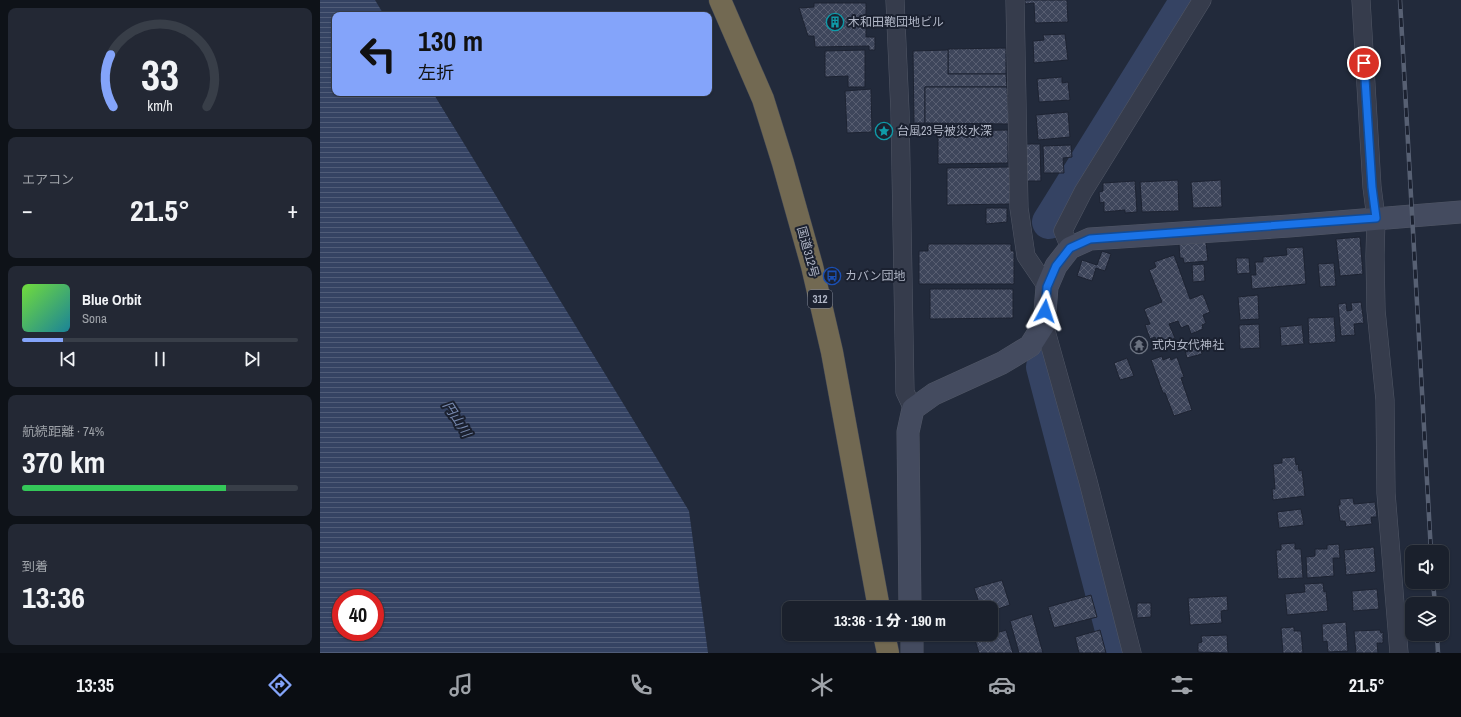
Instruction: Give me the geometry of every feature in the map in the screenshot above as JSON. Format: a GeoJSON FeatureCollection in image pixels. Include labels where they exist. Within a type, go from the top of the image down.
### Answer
{"type":"FeatureCollection","features":[{"type":"Feature","properties":{"kind":"highway","name":"国道312号"},"geometry":{"type":"LineString","coordinates":[[720,0],[763,99],[812,266],[832,352],[879,601]]}},
{"type":"Feature","properties":{"kind":"highway"},"geometry":{"type":"LineString","coordinates":[[885,641],[888,653]]}},
{"type":"Feature","properties":{"kind":"street"},"geometry":{"type":"LineString","coordinates":[[895,0],[900,112],[906,392],[913,409],[908,432],[910,601]]}},
{"type":"Feature","properties":{"kind":"street"},"geometry":{"type":"LineString","coordinates":[[1015,0],[1020,208],[1026,256],[1047,287]]}},
{"type":"Feature","properties":{"kind":"street"},"geometry":{"type":"LineString","coordinates":[[1070,248],[1063,231],[1080,199],[1202,0]]}},
{"type":"Feature","properties":{"kind":"street"},"geometry":{"type":"LineString","coordinates":[[1361,0],[1372,187],[1376,218],[1376,310],[1385,400],[1386,493],[1399,653]]}},
{"type":"Feature","properties":{"kind":"street"},"geometry":{"type":"LineString","coordinates":[[1132,653],[1088,481],[1044,324],[1047,287],[1056,266],[1070,248],[1090,239],[1461,212]]}},
{"type":"Feature","properties":{"kind":"street"},"geometry":{"type":"LineString","coordinates":[[913,409],[934,394],[1002,363],[1030,346],[1044,324]]}},
{"type":"Feature","properties":{"kind":"street"},"geometry":{"type":"LineString","coordinates":[[912,641],[912,653]]}},
{"type":"Feature","properties":{"kind":"water","name":"円山川"},"geometry":{"type":"Polygon","coordinates":[[[320,0],[375,0],[382,12],[332,12],[332,96],[435,96],[689,511],[708,653],[320,653],[320,0]]]}},
{"type":"Feature","properties":{"kind":"building"},"geometry":{"type":"Polygon","coordinates":[[[1025,0],[1067,0],[1068,22],[1035,23],[1034,3],[1025,4],[1025,0]]]}},
{"type":"Feature","properties":{"kind":"building","name":"木和田鞄団地ビル"},"geometry":{"type":"Polygon","coordinates":[[[814,3],[866,3],[866,37],[875,37],[875,50],[869,50],[869,46],[815,47],[814,36],[808,36],[799,8],[814,7],[814,3]]]}},
{"type":"Feature","properties":{"kind":"building"},"geometry":{"type":"Polygon","coordinates":[[[1065,34],[1068,60],[1034,63],[1033,41],[1044,40],[1043,35],[1065,34]]]}},
{"type":"Feature","properties":{"kind":"building"},"geometry":{"type":"Polygon","coordinates":[[[1006,48],[1006,74],[948,74],[948,49],[1006,48]]]}},
{"type":"Feature","properties":{"kind":"building"},"geometry":{"type":"Polygon","coordinates":[[[865,50],[865,87],[848,87],[848,76],[825,77],[825,51],[865,50]]]}},
{"type":"Feature","properties":{"kind":"building"},"geometry":{"type":"Polygon","coordinates":[[[948,50],[948,74],[1006,74],[1007,87],[925,87],[925,123],[914,123],[913,51],[948,50]]]}},
{"type":"Feature","properties":{"kind":"building"},"geometry":{"type":"Polygon","coordinates":[[[1062,77],[1062,83],[1068,82],[1070,100],[1039,102],[1037,79],[1062,77]]]}},
{"type":"Feature","properties":{"kind":"building"},"geometry":{"type":"Polygon","coordinates":[[[925,87],[1007,87],[1009,124],[925,123],[925,87]]]}},
{"type":"Feature","properties":{"kind":"building"},"geometry":{"type":"Polygon","coordinates":[[[871,89],[872,132],[847,133],[845,91],[871,89]]]}},
{"type":"Feature","properties":{"kind":"building"},"geometry":{"type":"Polygon","coordinates":[[[1068,112],[1070,137],[1038,140],[1036,115],[1068,112]]]}},
{"type":"Feature","properties":{"kind":"building"},"geometry":{"type":"Polygon","coordinates":[[[1008,130],[1008,163],[938,164],[938,131],[1008,130]]]}},
{"type":"Feature","properties":{"kind":"building"},"geometry":{"type":"Polygon","coordinates":[[[1025,144],[1040,144],[1041,181],[1026,181],[1025,144]]]}},
{"type":"Feature","properties":{"kind":"building"},"geometry":{"type":"Polygon","coordinates":[[[1071,145],[1072,157],[1063,158],[1064,173],[1044,173],[1043,146],[1071,145]]]}},
{"type":"Feature","properties":{"kind":"building"},"geometry":{"type":"Polygon","coordinates":[[[1010,167],[1010,204],[947,205],[947,168],[1010,167]]]}},
{"type":"Feature","properties":{"kind":"building"},"geometry":{"type":"Polygon","coordinates":[[[1178,180],[1179,211],[1142,212],[1140,182],[1178,180]]]}},
{"type":"Feature","properties":{"kind":"building"},"geometry":{"type":"Polygon","coordinates":[[[1221,180],[1222,207],[1193,208],[1191,182],[1221,180]]]}},
{"type":"Feature","properties":{"kind":"building"},"geometry":{"type":"Polygon","coordinates":[[[1135,181],[1137,212],[1125,213],[1125,210],[1104,212],[1104,202],[1100,203],[1099,192],[1103,191],[1103,183],[1135,181]]]}},
{"type":"Feature","properties":{"kind":"building"},"geometry":{"type":"Polygon","coordinates":[[[986,208],[1007,208],[1007,222],[986,224],[986,208]]]}},
{"type":"Feature","properties":{"kind":"building"},"geometry":{"type":"Polygon","coordinates":[[[1360,237],[1363,274],[1340,276],[1336,239],[1360,237]]]}},
{"type":"Feature","properties":{"kind":"building"},"geometry":{"type":"Polygon","coordinates":[[[1206,242],[1208,261],[1184,263],[1183,258],[1180,258],[1179,244],[1206,242]]]}},
{"type":"Feature","properties":{"kind":"building"},"geometry":{"type":"Polygon","coordinates":[[[928,244],[1011,244],[1011,251],[1014,251],[1014,284],[919,284],[919,251],[928,251],[928,244]]]}},
{"type":"Feature","properties":{"kind":"building"},"geometry":{"type":"Polygon","coordinates":[[[1303,247],[1306,284],[1252,289],[1251,275],[1256,275],[1255,262],[1263,262],[1263,257],[1287,255],[1286,248],[1303,247]]]}},
{"type":"Feature","properties":{"kind":"building"},"geometry":{"type":"Polygon","coordinates":[[[1102,251],[1111,254],[1105,271],[1096,268],[1092,281],[1077,276],[1082,260],[1097,265],[1102,251]]]}},
{"type":"Feature","properties":{"kind":"building"},"geometry":{"type":"Polygon","coordinates":[[[1174,255],[1190,299],[1203,294],[1210,312],[1203,315],[1206,323],[1202,325],[1203,329],[1191,334],[1188,325],[1181,328],[1178,321],[1169,324],[1175,338],[1158,345],[1155,337],[1150,339],[1145,325],[1150,324],[1144,309],[1162,302],[1149,270],[1156,267],[1154,262],[1174,255]]]}},
{"type":"Feature","properties":{"kind":"building"},"geometry":{"type":"Polygon","coordinates":[[[1236,258],[1249,258],[1250,273],[1237,274],[1236,258]]]}},
{"type":"Feature","properties":{"kind":"building"},"geometry":{"type":"Polygon","coordinates":[[[1334,263],[1336,286],[1320,287],[1318,264],[1334,263]]]}},
{"type":"Feature","properties":{"kind":"building"},"geometry":{"type":"Polygon","coordinates":[[[1204,264],[1205,281],[1193,282],[1192,265],[1204,264]]]}},
{"type":"Feature","properties":{"kind":"building"},"geometry":{"type":"Polygon","coordinates":[[[930,289],[1013,289],[1013,318],[930,319],[930,289]]]}},
{"type":"Feature","properties":{"kind":"building"},"geometry":{"type":"Polygon","coordinates":[[[1258,295],[1259,319],[1240,320],[1238,297],[1258,295]]]}},
{"type":"Feature","properties":{"kind":"building"},"geometry":{"type":"Polygon","coordinates":[[[1361,302],[1364,323],[1354,324],[1355,335],[1341,336],[1338,304],[1346,303],[1347,311],[1352,310],[1351,303],[1361,302]]]}},
{"type":"Feature","properties":{"kind":"building"},"geometry":{"type":"Polygon","coordinates":[[[1334,317],[1336,342],[1309,344],[1308,318],[1334,317]]]}},
{"type":"Feature","properties":{"kind":"building"},"geometry":{"type":"Polygon","coordinates":[[[1259,324],[1260,348],[1240,349],[1239,325],[1259,324]]]}},
{"type":"Feature","properties":{"kind":"building"},"geometry":{"type":"Polygon","coordinates":[[[1302,325],[1304,344],[1281,346],[1280,327],[1302,325]]]}},
{"type":"Feature","properties":{"kind":"building"},"geometry":{"type":"Polygon","coordinates":[[[1198,339],[1202,354],[1187,358],[1183,343],[1198,339]]]}},
{"type":"Feature","properties":{"kind":"building"},"geometry":{"type":"Polygon","coordinates":[[[1162,356],[1163,360],[1170,357],[1171,360],[1177,357],[1184,377],[1181,378],[1192,410],[1174,416],[1165,393],[1163,393],[1151,360],[1162,356]]]}},
{"type":"Feature","properties":{"kind":"building"},"geometry":{"type":"Polygon","coordinates":[[[1127,358],[1134,376],[1120,380],[1114,363],[1127,358]]]}},
{"type":"Feature","properties":{"kind":"building"},"geometry":{"type":"Polygon","coordinates":[[[1295,457],[1296,465],[1298,464],[1299,471],[1302,470],[1305,496],[1273,500],[1272,489],[1275,489],[1273,464],[1282,463],[1282,458],[1295,457]]]}},
{"type":"Feature","properties":{"kind":"building"},"geometry":{"type":"Polygon","coordinates":[[[1353,498],[1354,504],[1375,502],[1377,517],[1371,517],[1372,524],[1346,527],[1345,521],[1340,521],[1338,505],[1340,505],[1340,499],[1353,498]]]}},
{"type":"Feature","properties":{"kind":"building"},"geometry":{"type":"Polygon","coordinates":[[[1301,509],[1304,525],[1279,528],[1277,512],[1301,509]]]}},
{"type":"Feature","properties":{"kind":"building"},"geometry":{"type":"Polygon","coordinates":[[[1295,543],[1295,549],[1301,549],[1303,578],[1278,579],[1276,550],[1281,550],[1281,544],[1295,543]]]}},
{"type":"Feature","properties":{"kind":"building"},"geometry":{"type":"Polygon","coordinates":[[[1339,544],[1340,558],[1333,558],[1334,576],[1307,578],[1306,557],[1315,556],[1315,549],[1327,549],[1327,545],[1339,544]]]}},
{"type":"Feature","properties":{"kind":"building"},"geometry":{"type":"Polygon","coordinates":[[[1374,547],[1376,572],[1346,575],[1344,550],[1374,547]]]}},
{"type":"Feature","properties":{"kind":"building"},"geometry":{"type":"Polygon","coordinates":[[[1002,580],[1010,605],[998,609],[998,601],[978,601],[974,588],[1002,580]]]}},
{"type":"Feature","properties":{"kind":"building"},"geometry":{"type":"Polygon","coordinates":[[[1323,583],[1324,592],[1326,591],[1328,611],[1287,615],[1285,594],[1305,592],[1304,584],[1323,583]]]}},
{"type":"Feature","properties":{"kind":"building"},"geometry":{"type":"Polygon","coordinates":[[[1377,589],[1379,609],[1353,611],[1352,591],[1377,589]]]}},
{"type":"Feature","properties":{"kind":"building"},"geometry":{"type":"Polygon","coordinates":[[[1091,595],[1097,617],[1054,628],[1048,607],[1091,595]]]}},
{"type":"Feature","properties":{"kind":"building"},"geometry":{"type":"Polygon","coordinates":[[[1227,596],[1228,610],[1221,611],[1222,623],[1190,625],[1188,598],[1227,596]]]}},
{"type":"Feature","properties":{"kind":"building"},"geometry":{"type":"Polygon","coordinates":[[[1137,603],[1151,603],[1151,617],[1137,618],[1137,603]]]}},
{"type":"Feature","properties":{"kind":"building"},"geometry":{"type":"Polygon","coordinates":[[[1032,614],[1043,653],[1019,653],[1010,621],[1032,614]]]}},
{"type":"Feature","properties":{"kind":"building"},"geometry":{"type":"Polygon","coordinates":[[[1346,622],[1348,651],[1328,652],[1327,641],[1323,642],[1322,624],[1346,622]]]}},
{"type":"Feature","properties":{"kind":"building"},"geometry":{"type":"Polygon","coordinates":[[[1294,627],[1294,631],[1301,631],[1303,653],[1283,653],[1281,628],[1294,627]]]}},
{"type":"Feature","properties":{"kind":"building"},"geometry":{"type":"Polygon","coordinates":[[[1006,630],[1013,653],[979,653],[975,641],[998,641],[998,633],[1006,630]]]}},
{"type":"Feature","properties":{"kind":"building"},"geometry":{"type":"Polygon","coordinates":[[[1100,630],[1106,653],[1079,653],[1075,637],[1100,630]]]}},
{"type":"Feature","properties":{"kind":"building"},"geometry":{"type":"Polygon","coordinates":[[[1380,630],[1381,633],[1383,632],[1383,643],[1377,643],[1378,653],[1356,653],[1354,631],[1380,630]]]}},
{"type":"Feature","properties":{"kind":"building"},"geometry":{"type":"Polygon","coordinates":[[[1227,635],[1228,653],[1198,652],[1198,643],[1202,642],[1201,636],[1227,635]]]}},
{"type":"Feature","properties":{"kind":"waterway"},"geometry":{"type":"LineString","coordinates":[[1049,222],[1187,0]]}},
{"type":"Feature","properties":{"kind":"waterway"},"geometry":{"type":"LineString","coordinates":[[1043,367],[1118,653]]}},
{"type":"Feature","properties":{"kind":"railway"},"geometry":{"type":"LineString","coordinates":[[1400,0],[1431,545]]}},
{"type":"Feature","properties":{"kind":"railway"},"geometry":{"type":"LineString","coordinates":[[1434,589],[1434,597]]}},
{"type":"Feature","properties":{"kind":"railway"},"geometry":{"type":"LineString","coordinates":[[1437,641],[1438,653]]}},
{"type":"Feature","properties":{"kind":"place","name":"木和田鞄団地ビル"},"geometry":{"type":"Point","coordinates":[835,22]}},
{"type":"Feature","properties":{"kind":"place","name":"台風23号被災水深"},"geometry":{"type":"Point","coordinates":[884,131]}},
{"type":"Feature","properties":{"kind":"place","name":"カバン団地"},"geometry":{"type":"Point","coordinates":[832,276]}},
{"type":"Feature","properties":{"kind":"place","name":"式内女代神社"},"geometry":{"type":"Point","coordinates":[1139,345]}},
{"type":"Feature","properties":{"kind":"route"},"geometry":{"type":"LineString","coordinates":[[1045,311],[1047,287],[1056,266],[1070,248],[1090,239],[1289,226],[1376,218],[1372,187],[1364,63]]}}]}
